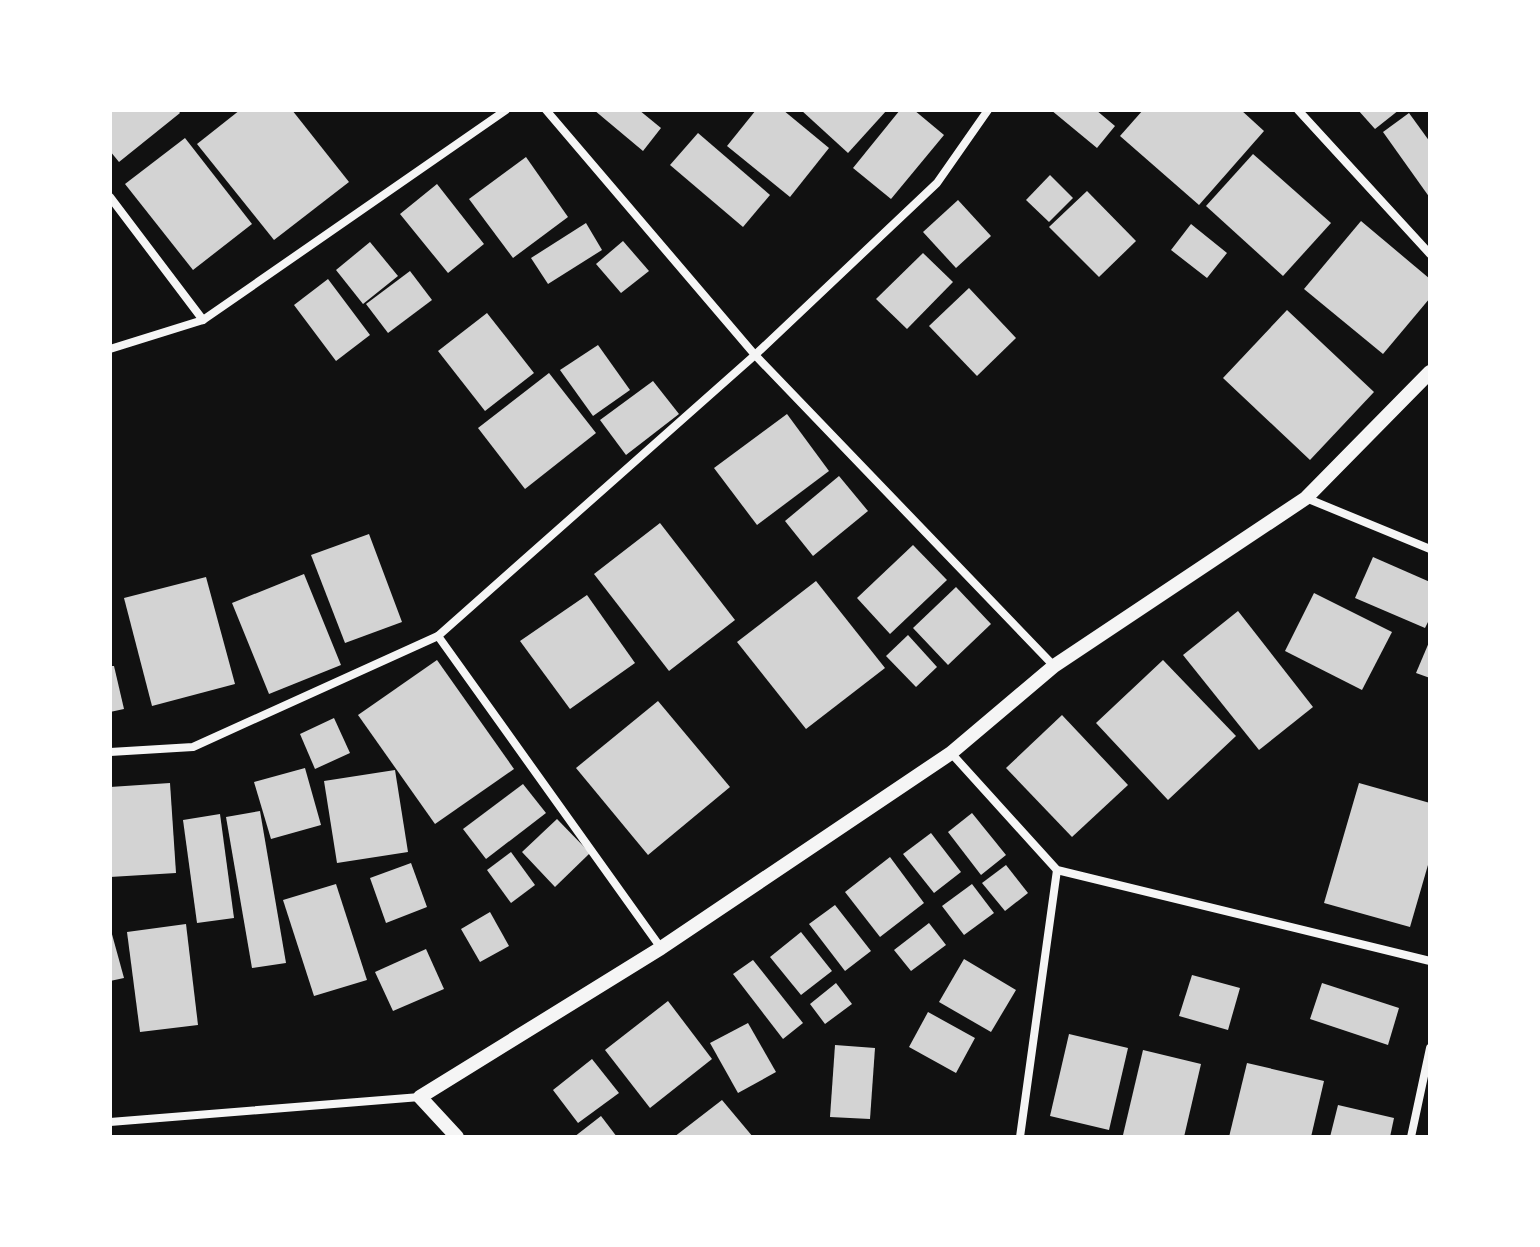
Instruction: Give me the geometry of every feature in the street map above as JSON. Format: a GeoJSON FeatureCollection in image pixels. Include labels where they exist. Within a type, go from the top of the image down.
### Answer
{"type":"FeatureCollection","features":[{"type":"Feature","properties":{"kind":"street"},"geometry":{"type":"LineString","coordinates":[[110,349],[203,320],[506,110]]}},
{"type":"Feature","properties":{"kind":"street"},"geometry":{"type":"LineString","coordinates":[[546,110],[755,355],[1054,666]]}},
{"type":"Feature","properties":{"kind":"street"},"geometry":{"type":"LineString","coordinates":[[110,752],[193,747],[438,636],[755,355],[937,183],[988,110]]}},
{"type":"Feature","properties":{"kind":"street"},"geometry":{"type":"LineString","coordinates":[[1298,110],[1430,254]]}},
{"type":"Feature","properties":{"kind":"street"},"geometry":{"type":"LineString","coordinates":[[110,197],[203,320]]}},
{"type":"Feature","properties":{"kind":"street"},"geometry":{"type":"LineString","coordinates":[[110,1122],[420,1097],[661,948],[951,753],[1054,666],[1306,498],[1430,372]]}},
{"type":"Feature","properties":{"kind":"street"},"geometry":{"type":"LineString","coordinates":[[1306,498],[1430,549]]}},
{"type":"Feature","properties":{"kind":"street"},"geometry":{"type":"LineString","coordinates":[[438,636],[661,948]]}},
{"type":"Feature","properties":{"kind":"street"},"geometry":{"type":"LineString","coordinates":[[951,753],[1057,870],[1430,961]]}},
{"type":"Feature","properties":{"kind":"street"},"geometry":{"type":"LineString","coordinates":[[1020,1137],[1057,870]]}},
{"type":"Feature","properties":{"kind":"street"},"geometry":{"type":"LineString","coordinates":[[1411,1137],[1430,1048]]}},
{"type":"Feature","properties":{"kind":"street"},"geometry":{"type":"LineString","coordinates":[[420,1097],[457,1137]]}},
{"type":"Feature","properties":{"kind":"building"},"geometry":{"type":"Polygon","coordinates":[[[110,110],[178,110],[180,113],[119,162],[110,151],[110,110]]]}},
{"type":"Feature","properties":{"kind":"building"},"geometry":{"type":"Polygon","coordinates":[[[240,110],[292,110],[349,182],[274,240],[197,144],[240,110]]]}},
{"type":"Feature","properties":{"kind":"building"},"geometry":{"type":"Polygon","coordinates":[[[594,110],[639,110],[661,128],[643,151],[594,110]]]}},
{"type":"Feature","properties":{"kind":"building"},"geometry":{"type":"Polygon","coordinates":[[[756,110],[783,110],[829,148],[790,197],[727,146],[756,110]]]}},
{"type":"Feature","properties":{"kind":"building"},"geometry":{"type":"Polygon","coordinates":[[[801,110],[887,110],[848,153],[801,110]]]}},
{"type":"Feature","properties":{"kind":"building"},"geometry":{"type":"Polygon","coordinates":[[[900,110],[914,110],[944,135],[891,199],[853,168],[900,110]]]}},
{"type":"Feature","properties":{"kind":"building"},"geometry":{"type":"Polygon","coordinates":[[[1051,110],[1096,110],[1115,126],[1097,148],[1051,110]]]}},
{"type":"Feature","properties":{"kind":"building"},"geometry":{"type":"Polygon","coordinates":[[[1143,110],[1241,110],[1264,131],[1199,205],[1120,136],[1143,110]]]}},
{"type":"Feature","properties":{"kind":"building"},"geometry":{"type":"Polygon","coordinates":[[[1358,110],[1399,110],[1375,129],[1358,110]]]}},
{"type":"Feature","properties":{"kind":"building"},"geometry":{"type":"Polygon","coordinates":[[[1409,113],[1430,142],[1430,198],[1383,132],[1409,113]]]}},
{"type":"Feature","properties":{"kind":"building"},"geometry":{"type":"Polygon","coordinates":[[[698,133],[770,195],[743,227],[670,165],[698,133]]]}},
{"type":"Feature","properties":{"kind":"building"},"geometry":{"type":"Polygon","coordinates":[[[185,138],[252,224],[193,270],[125,184],[185,138]]]}},
{"type":"Feature","properties":{"kind":"building"},"geometry":{"type":"Polygon","coordinates":[[[1253,154],[1331,223],[1283,276],[1206,206],[1253,154]]]}},
{"type":"Feature","properties":{"kind":"building"},"geometry":{"type":"Polygon","coordinates":[[[526,157],[568,217],[513,258],[469,199],[526,157]]]}},
{"type":"Feature","properties":{"kind":"building"},"geometry":{"type":"Polygon","coordinates":[[[1050,175],[1073,198],[1049,222],[1026,200],[1050,175]]]}},
{"type":"Feature","properties":{"kind":"building"},"geometry":{"type":"Polygon","coordinates":[[[437,184],[484,244],[448,273],[400,214],[437,184]]]}},
{"type":"Feature","properties":{"kind":"building"},"geometry":{"type":"Polygon","coordinates":[[[1087,191],[1136,241],[1099,277],[1049,227],[1087,191]]]}},
{"type":"Feature","properties":{"kind":"building"},"geometry":{"type":"Polygon","coordinates":[[[958,200],[991,236],[956,268],[923,232],[958,200]]]}},
{"type":"Feature","properties":{"kind":"building"},"geometry":{"type":"Polygon","coordinates":[[[1361,221],[1430,279],[1430,298],[1383,354],[1304,289],[1361,221]]]}},
{"type":"Feature","properties":{"kind":"building"},"geometry":{"type":"Polygon","coordinates":[[[586,223],[602,250],[548,284],[531,258],[586,223]]]}},
{"type":"Feature","properties":{"kind":"building"},"geometry":{"type":"Polygon","coordinates":[[[1191,224],[1227,253],[1207,278],[1171,250],[1191,224]]]}},
{"type":"Feature","properties":{"kind":"building"},"geometry":{"type":"Polygon","coordinates":[[[623,241],[649,271],[621,293],[596,264],[623,241]]]}},
{"type":"Feature","properties":{"kind":"building"},"geometry":{"type":"Polygon","coordinates":[[[370,242],[398,276],[363,304],[336,270],[370,242]]]}},
{"type":"Feature","properties":{"kind":"building"},"geometry":{"type":"Polygon","coordinates":[[[923,253],[953,282],[907,329],[876,299],[923,253]]]}},
{"type":"Feature","properties":{"kind":"building"},"geometry":{"type":"Polygon","coordinates":[[[410,271],[432,300],[388,333],[366,304],[410,271]]]}},
{"type":"Feature","properties":{"kind":"building"},"geometry":{"type":"Polygon","coordinates":[[[328,279],[370,335],[336,361],[294,305],[328,279]]]}},
{"type":"Feature","properties":{"kind":"building"},"geometry":{"type":"Polygon","coordinates":[[[969,288],[1016,338],[977,376],[929,326],[969,288]]]}},
{"type":"Feature","properties":{"kind":"building"},"geometry":{"type":"Polygon","coordinates":[[[1287,310],[1374,392],[1310,460],[1223,378],[1287,310]]]}},
{"type":"Feature","properties":{"kind":"building"},"geometry":{"type":"Polygon","coordinates":[[[487,313],[534,373],[485,411],[438,351],[487,313]]]}},
{"type":"Feature","properties":{"kind":"building"},"geometry":{"type":"Polygon","coordinates":[[[598,345],[630,390],[593,416],[560,370],[598,345]]]}},
{"type":"Feature","properties":{"kind":"building"},"geometry":{"type":"Polygon","coordinates":[[[549,373],[596,433],[525,489],[478,428],[549,373]]]}},
{"type":"Feature","properties":{"kind":"building"},"geometry":{"type":"Polygon","coordinates":[[[653,381],[679,414],[626,455],[600,420],[653,381]]]}},
{"type":"Feature","properties":{"kind":"building"},"geometry":{"type":"Polygon","coordinates":[[[787,414],[829,471],[757,525],[714,468],[787,414]]]}},
{"type":"Feature","properties":{"kind":"building"},"geometry":{"type":"Polygon","coordinates":[[[839,476],[868,511],[813,556],[785,521],[839,476]]]}},
{"type":"Feature","properties":{"kind":"building"},"geometry":{"type":"Polygon","coordinates":[[[660,523],[735,620],[669,671],[594,574],[660,523]]]}},
{"type":"Feature","properties":{"kind":"building"},"geometry":{"type":"Polygon","coordinates":[[[369,534],[402,622],[345,643],[311,555],[369,534]]]}},
{"type":"Feature","properties":{"kind":"building"},"geometry":{"type":"Polygon","coordinates":[[[913,545],[947,580],[890,634],[857,598],[913,545]]]}},
{"type":"Feature","properties":{"kind":"building"},"geometry":{"type":"Polygon","coordinates":[[[1373,557],[1430,582],[1430,618],[1425,628],[1355,598],[1373,557]]]}},
{"type":"Feature","properties":{"kind":"building"},"geometry":{"type":"Polygon","coordinates":[[[304,574],[341,665],[269,694],[232,603],[304,574]]]}},
{"type":"Feature","properties":{"kind":"building"},"geometry":{"type":"Polygon","coordinates":[[[206,577],[235,684],[152,706],[124,598],[206,577]]]}},
{"type":"Feature","properties":{"kind":"building"},"geometry":{"type":"Polygon","coordinates":[[[816,581],[885,668],[806,729],[737,642],[816,581]]]}},
{"type":"Feature","properties":{"kind":"building"},"geometry":{"type":"Polygon","coordinates":[[[956,587],[991,624],[948,665],[913,628],[956,587]]]}},
{"type":"Feature","properties":{"kind":"building"},"geometry":{"type":"Polygon","coordinates":[[[1314,593],[1392,632],[1362,690],[1285,651],[1314,593]]]}},
{"type":"Feature","properties":{"kind":"building"},"geometry":{"type":"Polygon","coordinates":[[[587,595],[635,663],[570,709],[520,641],[587,595]]]}},
{"type":"Feature","properties":{"kind":"building"},"geometry":{"type":"Polygon","coordinates":[[[1238,611],[1313,707],[1259,750],[1183,655],[1238,611]]]}},
{"type":"Feature","properties":{"kind":"building"},"geometry":{"type":"Polygon","coordinates":[[[908,635],[937,667],[916,687],[886,656],[908,635]]]}},
{"type":"Feature","properties":{"kind":"building"},"geometry":{"type":"Polygon","coordinates":[[[1430,640],[1430,678],[1416,673],[1430,640]]]}},
{"type":"Feature","properties":{"kind":"building"},"geometry":{"type":"Polygon","coordinates":[[[437,660],[514,769],[435,824],[358,715],[437,660]]]}},
{"type":"Feature","properties":{"kind":"building"},"geometry":{"type":"Polygon","coordinates":[[[1163,660],[1236,736],[1168,800],[1096,723],[1163,660]]]}},
{"type":"Feature","properties":{"kind":"building"},"geometry":{"type":"Polygon","coordinates":[[[110,666],[114,666],[124,709],[110,712],[110,666]]]}},
{"type":"Feature","properties":{"kind":"building"},"geometry":{"type":"Polygon","coordinates":[[[658,701],[730,787],[648,855],[576,768],[658,701]]]}},
{"type":"Feature","properties":{"kind":"building"},"geometry":{"type":"Polygon","coordinates":[[[1062,715],[1128,785],[1072,837],[1006,768],[1062,715]]]}},
{"type":"Feature","properties":{"kind":"building"},"geometry":{"type":"Polygon","coordinates":[[[334,718],[350,753],[315,769],[300,734],[334,718]]]}},
{"type":"Feature","properties":{"kind":"building"},"geometry":{"type":"Polygon","coordinates":[[[305,768],[321,825],[271,839],[254,782],[305,768]]]}},
{"type":"Feature","properties":{"kind":"building"},"geometry":{"type":"Polygon","coordinates":[[[395,770],[408,852],[337,863],[324,781],[395,770]]]}},
{"type":"Feature","properties":{"kind":"building"},"geometry":{"type":"Polygon","coordinates":[[[170,783],[176,873],[110,877],[110,787],[170,783]]]}},
{"type":"Feature","properties":{"kind":"building"},"geometry":{"type":"Polygon","coordinates":[[[1359,783],[1430,803],[1430,858],[1410,927],[1324,903],[1359,783]]]}},
{"type":"Feature","properties":{"kind":"building"},"geometry":{"type":"Polygon","coordinates":[[[523,784],[546,813],[486,859],[463,829],[523,784]]]}},
{"type":"Feature","properties":{"kind":"building"},"geometry":{"type":"Polygon","coordinates":[[[260,811],[286,963],[252,968],[226,817],[260,811]]]}},
{"type":"Feature","properties":{"kind":"building"},"geometry":{"type":"Polygon","coordinates":[[[972,813],[1006,855],[981,875],[948,832],[972,813]]]}},
{"type":"Feature","properties":{"kind":"building"},"geometry":{"type":"Polygon","coordinates":[[[220,814],[234,918],[197,923],[183,820],[220,814]]]}},
{"type":"Feature","properties":{"kind":"building"},"geometry":{"type":"Polygon","coordinates":[[[557,819],[590,853],[555,887],[522,852],[557,819]]]}},
{"type":"Feature","properties":{"kind":"building"},"geometry":{"type":"Polygon","coordinates":[[[931,833],[961,872],[934,893],[903,854],[931,833]]]}},
{"type":"Feature","properties":{"kind":"building"},"geometry":{"type":"Polygon","coordinates":[[[511,852],[535,885],[511,903],[487,870],[511,852]]]}},
{"type":"Feature","properties":{"kind":"building"},"geometry":{"type":"Polygon","coordinates":[[[890,857],[924,903],[880,937],[845,892],[890,857]]]}},
{"type":"Feature","properties":{"kind":"building"},"geometry":{"type":"Polygon","coordinates":[[[411,863],[427,907],[386,923],[370,878],[411,863]]]}},
{"type":"Feature","properties":{"kind":"building"},"geometry":{"type":"Polygon","coordinates":[[[1006,865],[1028,893],[1005,911],[982,883],[1006,865]]]}},
{"type":"Feature","properties":{"kind":"building"},"geometry":{"type":"Polygon","coordinates":[[[336,884],[367,980],[314,996],[283,900],[336,884]]]}},
{"type":"Feature","properties":{"kind":"building"},"geometry":{"type":"Polygon","coordinates":[[[972,884],[994,913],[964,935],[942,906],[972,884]]]}},
{"type":"Feature","properties":{"kind":"building"},"geometry":{"type":"Polygon","coordinates":[[[835,905],[871,951],[845,971],[809,924],[835,905]]]}},
{"type":"Feature","properties":{"kind":"building"},"geometry":{"type":"Polygon","coordinates":[[[490,912],[509,946],[480,962],[461,929],[490,912]]]}},
{"type":"Feature","properties":{"kind":"building"},"geometry":{"type":"Polygon","coordinates":[[[929,923],[946,945],[911,971],[894,950],[929,923]]]}},
{"type":"Feature","properties":{"kind":"building"},"geometry":{"type":"Polygon","coordinates":[[[186,924],[198,1025],[140,1032],[127,932],[186,924]]]}},
{"type":"Feature","properties":{"kind":"building"},"geometry":{"type":"Polygon","coordinates":[[[110,927],[124,978],[110,981],[110,927]]]}},
{"type":"Feature","properties":{"kind":"building"},"geometry":{"type":"Polygon","coordinates":[[[801,932],[832,971],[801,995],[770,957],[801,932]]]}},
{"type":"Feature","properties":{"kind":"building"},"geometry":{"type":"Polygon","coordinates":[[[426,949],[444,989],[393,1011],[375,972],[426,949]]]}},
{"type":"Feature","properties":{"kind":"building"},"geometry":{"type":"Polygon","coordinates":[[[964,959],[1016,990],[991,1032],[939,1002],[964,959]]]}},
{"type":"Feature","properties":{"kind":"building"},"geometry":{"type":"Polygon","coordinates":[[[753,960],[803,1023],[783,1039],[733,974],[753,960]]]}},
{"type":"Feature","properties":{"kind":"building"},"geometry":{"type":"Polygon","coordinates":[[[1192,975],[1240,988],[1228,1030],[1179,1016],[1192,975]]]}},
{"type":"Feature","properties":{"kind":"building"},"geometry":{"type":"Polygon","coordinates":[[[836,983],[852,1004],[825,1024],[810,1004],[836,983]]]}},
{"type":"Feature","properties":{"kind":"building"},"geometry":{"type":"Polygon","coordinates":[[[1322,983],[1399,1008],[1388,1045],[1310,1019],[1322,983]]]}},
{"type":"Feature","properties":{"kind":"building"},"geometry":{"type":"Polygon","coordinates":[[[668,1001],[712,1059],[650,1108],[605,1050],[668,1001]]]}},
{"type":"Feature","properties":{"kind":"building"},"geometry":{"type":"Polygon","coordinates":[[[928,1012],[975,1038],[956,1073],[909,1047],[928,1012]]]}},
{"type":"Feature","properties":{"kind":"building"},"geometry":{"type":"Polygon","coordinates":[[[748,1023],[776,1072],[738,1093],[710,1043],[748,1023]]]}},
{"type":"Feature","properties":{"kind":"building"},"geometry":{"type":"Polygon","coordinates":[[[1069,1034],[1128,1048],[1109,1130],[1050,1116],[1069,1034]]]}},
{"type":"Feature","properties":{"kind":"building"},"geometry":{"type":"Polygon","coordinates":[[[835,1045],[875,1048],[870,1119],[830,1117],[835,1045]]]}},
{"type":"Feature","properties":{"kind":"building"},"geometry":{"type":"Polygon","coordinates":[[[1143,1050],[1201,1064],[1184,1137],[1123,1135],[1143,1050]]]}},
{"type":"Feature","properties":{"kind":"building"},"geometry":{"type":"Polygon","coordinates":[[[592,1059],[619,1093],[578,1123],[553,1090],[592,1059]]]}},
{"type":"Feature","properties":{"kind":"building"},"geometry":{"type":"Polygon","coordinates":[[[1247,1063],[1324,1081],[1311,1137],[1229,1137],[1247,1063]]]}},
{"type":"Feature","properties":{"kind":"building"},"geometry":{"type":"Polygon","coordinates":[[[722,1100],[753,1137],[674,1137],[722,1100]]]}},
{"type":"Feature","properties":{"kind":"building"},"geometry":{"type":"Polygon","coordinates":[[[1338,1105],[1394,1118],[1390,1137],[1330,1137],[1338,1105]]]}},
{"type":"Feature","properties":{"kind":"building"},"geometry":{"type":"Polygon","coordinates":[[[601,1116],[617,1137],[574,1137],[601,1116]]]}}]}
